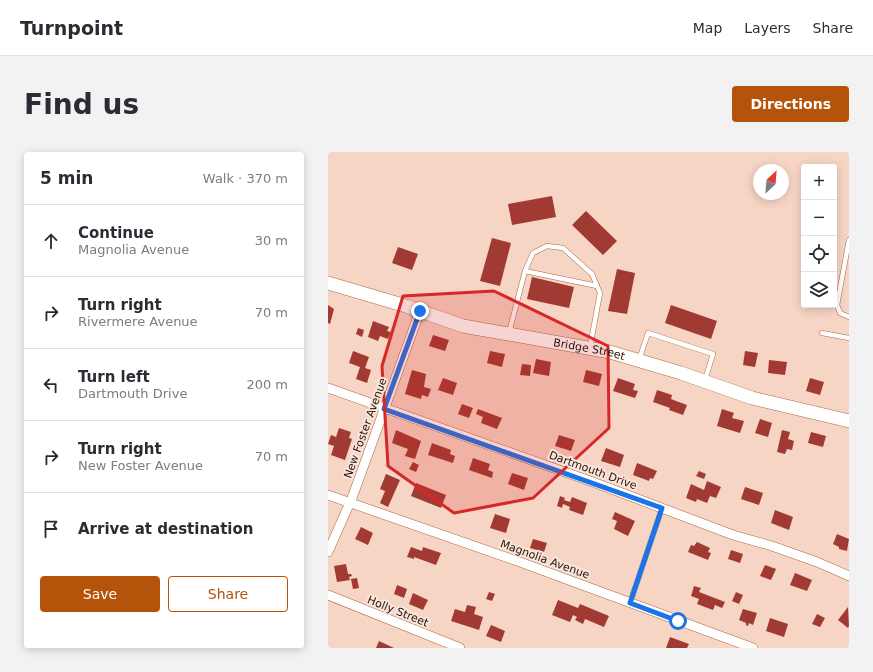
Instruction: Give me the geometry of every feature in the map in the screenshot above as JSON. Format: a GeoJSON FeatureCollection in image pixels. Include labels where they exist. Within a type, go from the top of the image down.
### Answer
{"type":"FeatureCollection","features":[{"type":"Feature","properties":{"kind":"main road","name":"Bridge Street"},"geometry":{"type":"LineString","coordinates":[[328,283],[420,311],[463,326],[590,349],[639,361],[752,398],[849,421]]}},
{"type":"Feature","properties":{"kind":"street","name":"New Foster Avenue"},"geometry":{"type":"LineString","coordinates":[[328,552],[350,502],[420,311]]}},
{"type":"Feature","properties":{"kind":"street","name":"Dartmouth Drive"},"geometry":{"type":"LineString","coordinates":[[328,388],[733,535],[772,546],[817,562],[849,576]]}},
{"type":"Feature","properties":{"kind":"street","name":"Magnolia Avenue"},"geometry":{"type":"LineString","coordinates":[[328,495],[753,648]]}},
{"type":"Feature","properties":{"kind":"street","name":"Holly Street"},"geometry":{"type":"LineString","coordinates":[[328,595],[460,648]]}},
{"type":"Feature","properties":{"kind":"lane"},"geometry":{"type":"LineString","coordinates":[[849,240],[837,305],[840,313],[849,316]]}},
{"type":"Feature","properties":{"kind":"lane"},"geometry":{"type":"LineString","coordinates":[[509,334],[525,271],[532,253],[547,246],[563,248],[592,274],[600,293],[590,349]]}},
{"type":"Feature","properties":{"kind":"lane"},"geometry":{"type":"LineString","coordinates":[[525,271],[597,286]]}},
{"type":"Feature","properties":{"kind":"lane"},"geometry":{"type":"LineString","coordinates":[[822,332],[849,338]]}},
{"type":"Feature","properties":{"kind":"lane"},"geometry":{"type":"LineString","coordinates":[[639,361],[648,333],[714,354],[704,382]]}},
{"type":"Feature","properties":{"kind":"lane"},"geometry":{"type":"LineString","coordinates":[[630,603],[662,508]]}},
{"type":"Feature","properties":{"kind":"highlighted area"},"geometry":{"type":"Polygon","coordinates":[[[494,291],[608,346],[609,428],[533,498],[454,513],[388,466],[382,366],[403,296],[494,291]]]}},
{"type":"Feature","properties":{"kind":"building"},"geometry":{"type":"Polygon","coordinates":[[[552,196],[556,217],[512,225],[508,204],[552,196]]]}},
{"type":"Feature","properties":{"kind":"building"},"geometry":{"type":"Polygon","coordinates":[[[586,211],[617,241],[603,255],[572,225],[586,211]]]}},
{"type":"Feature","properties":{"kind":"building"},"geometry":{"type":"Polygon","coordinates":[[[492,238],[511,243],[500,286],[480,281],[492,238]]]}},
{"type":"Feature","properties":{"kind":"building"},"geometry":{"type":"Polygon","coordinates":[[[398,247],[418,254],[412,270],[392,263],[398,247]]]}},
{"type":"Feature","properties":{"kind":"building"},"geometry":{"type":"Polygon","coordinates":[[[617,269],[635,273],[627,314],[608,311],[617,269]]]}},
{"type":"Feature","properties":{"kind":"building"},"geometry":{"type":"Polygon","coordinates":[[[532,277],[574,287],[569,308],[527,299],[532,277]]]}},
{"type":"Feature","properties":{"kind":"building"},"geometry":{"type":"Polygon","coordinates":[[[328,305],[334,309],[330,324],[328,323],[328,305]]]}},
{"type":"Feature","properties":{"kind":"building"},"geometry":{"type":"Polygon","coordinates":[[[671,305],[717,321],[711,339],[665,323],[671,305]]]}},
{"type":"Feature","properties":{"kind":"building"},"geometry":{"type":"Polygon","coordinates":[[[373,321],[389,327],[387,331],[391,332],[388,339],[380,336],[378,341],[368,337],[373,321]]]}},
{"type":"Feature","properties":{"kind":"building"},"geometry":{"type":"Polygon","coordinates":[[[358,328],[364,330],[362,337],[356,334],[358,328]]]}},
{"type":"Feature","properties":{"kind":"building"},"geometry":{"type":"Polygon","coordinates":[[[433,335],[449,340],[445,351],[429,346],[433,335]]]}},
{"type":"Feature","properties":{"kind":"building"},"geometry":{"type":"Polygon","coordinates":[[[353,351],[369,357],[365,368],[371,370],[367,383],[356,379],[360,367],[349,363],[353,351]]]}},
{"type":"Feature","properties":{"kind":"building"},"geometry":{"type":"Polygon","coordinates":[[[490,351],[505,354],[502,367],[487,363],[490,351]]]}},
{"type":"Feature","properties":{"kind":"building"},"geometry":{"type":"Polygon","coordinates":[[[745,351],[758,353],[755,367],[743,365],[745,351]]]}},
{"type":"Feature","properties":{"kind":"building"},"geometry":{"type":"Polygon","coordinates":[[[536,359],[551,362],[549,376],[533,373],[536,359]]]}},
{"type":"Feature","properties":{"kind":"building"},"geometry":{"type":"Polygon","coordinates":[[[769,360],[787,362],[785,375],[768,373],[769,360]]]}},
{"type":"Feature","properties":{"kind":"building"},"geometry":{"type":"Polygon","coordinates":[[[522,364],[531,365],[530,376],[520,375],[522,364]]]}},
{"type":"Feature","properties":{"kind":"building"},"geometry":{"type":"Polygon","coordinates":[[[412,370],[426,374],[424,387],[431,389],[428,397],[422,395],[421,399],[405,394],[412,370]]]}},
{"type":"Feature","properties":{"kind":"building"},"geometry":{"type":"Polygon","coordinates":[[[586,370],[602,374],[599,386],[583,382],[586,370]]]}},
{"type":"Feature","properties":{"kind":"building"},"geometry":{"type":"Polygon","coordinates":[[[443,378],[457,383],[453,395],[438,390],[443,378]]]}},
{"type":"Feature","properties":{"kind":"building"},"geometry":{"type":"Polygon","coordinates":[[[618,378],[635,384],[633,390],[638,391],[635,398],[613,391],[618,378]]]}},
{"type":"Feature","properties":{"kind":"building"},"geometry":{"type":"Polygon","coordinates":[[[810,378],[824,382],[820,395],[806,391],[810,378]]]}},
{"type":"Feature","properties":{"kind":"building"},"geometry":{"type":"Polygon","coordinates":[[[657,390],[672,395],[671,399],[687,405],[683,415],[669,410],[670,408],[653,402],[657,390]]]}},
{"type":"Feature","properties":{"kind":"building"},"geometry":{"type":"Polygon","coordinates":[[[462,404],[473,408],[469,418],[458,414],[462,404]]]}},
{"type":"Feature","properties":{"kind":"building"},"geometry":{"type":"Polygon","coordinates":[[[478,409],[502,418],[497,429],[481,423],[483,417],[476,414],[478,409]]]}},
{"type":"Feature","properties":{"kind":"building"},"geometry":{"type":"Polygon","coordinates":[[[722,409],[734,413],[732,418],[744,421],[740,433],[717,426],[722,409]]]}},
{"type":"Feature","properties":{"kind":"building"},"geometry":{"type":"Polygon","coordinates":[[[760,419],[772,423],[768,437],[755,433],[760,419]]]}},
{"type":"Feature","properties":{"kind":"building"},"geometry":{"type":"Polygon","coordinates":[[[339,428],[351,432],[349,438],[352,439],[345,460],[331,455],[334,446],[328,444],[331,435],[336,437],[339,428]]]}},
{"type":"Feature","properties":{"kind":"building"},"geometry":{"type":"Polygon","coordinates":[[[396,430],[421,441],[415,459],[405,456],[408,449],[392,443],[396,430]]]}},
{"type":"Feature","properties":{"kind":"building"},"geometry":{"type":"Polygon","coordinates":[[[782,430],[790,432],[788,439],[794,441],[792,450],[787,449],[785,454],[777,452],[782,430]]]}},
{"type":"Feature","properties":{"kind":"building"},"geometry":{"type":"Polygon","coordinates":[[[811,432],[826,436],[823,447],[808,443],[811,432]]]}},
{"type":"Feature","properties":{"kind":"building"},"geometry":{"type":"Polygon","coordinates":[[[559,435],[575,440],[571,451],[555,446],[559,435]]]}},
{"type":"Feature","properties":{"kind":"building"},"geometry":{"type":"Polygon","coordinates":[[[432,443],[451,450],[450,454],[455,456],[453,463],[428,455],[432,443]]]}},
{"type":"Feature","properties":{"kind":"building"},"geometry":{"type":"Polygon","coordinates":[[[606,448],[624,455],[620,467],[601,461],[606,448]]]}},
{"type":"Feature","properties":{"kind":"building"},"geometry":{"type":"Polygon","coordinates":[[[473,458],[490,464],[488,470],[493,472],[492,478],[469,470],[473,458]]]}},
{"type":"Feature","properties":{"kind":"building"},"geometry":{"type":"Polygon","coordinates":[[[413,462],[419,465],[416,472],[409,469],[413,462]]]}},
{"type":"Feature","properties":{"kind":"building"},"geometry":{"type":"Polygon","coordinates":[[[637,463],[657,471],[653,479],[650,478],[649,481],[633,475],[637,463]]]}},
{"type":"Feature","properties":{"kind":"building"},"geometry":{"type":"Polygon","coordinates":[[[699,471],[706,474],[704,479],[696,476],[699,471]]]}},
{"type":"Feature","properties":{"kind":"building"},"geometry":{"type":"Polygon","coordinates":[[[512,473],[528,478],[524,490],[508,484],[512,473]]]}},
{"type":"Feature","properties":{"kind":"building"},"geometry":{"type":"Polygon","coordinates":[[[386,474],[400,480],[388,507],[380,503],[385,491],[380,489],[386,474]]]}},
{"type":"Feature","properties":{"kind":"building"},"geometry":{"type":"Polygon","coordinates":[[[707,481],[721,487],[716,498],[710,496],[707,503],[697,499],[696,502],[686,498],[691,484],[704,490],[707,481]]]}},
{"type":"Feature","properties":{"kind":"building"},"geometry":{"type":"Polygon","coordinates":[[[416,483],[446,495],[441,508],[411,496],[416,483]]]}},
{"type":"Feature","properties":{"kind":"building"},"geometry":{"type":"Polygon","coordinates":[[[745,487],[763,493],[759,505],[741,499],[745,487]]]}},
{"type":"Feature","properties":{"kind":"building"},"geometry":{"type":"Polygon","coordinates":[[[560,496],[565,498],[564,500],[570,502],[572,497],[587,503],[583,515],[569,510],[570,507],[563,504],[562,508],[557,506],[560,496]]]}},
{"type":"Feature","properties":{"kind":"building"},"geometry":{"type":"Polygon","coordinates":[[[775,510],[793,517],[789,530],[771,523],[775,510]]]}},
{"type":"Feature","properties":{"kind":"building"},"geometry":{"type":"Polygon","coordinates":[[[615,512],[635,521],[628,536],[614,529],[617,521],[612,519],[615,512]]]}},
{"type":"Feature","properties":{"kind":"building"},"geometry":{"type":"Polygon","coordinates":[[[495,514],[510,519],[506,533],[490,528],[495,514]]]}},
{"type":"Feature","properties":{"kind":"building"},"geometry":{"type":"Polygon","coordinates":[[[361,527],[373,533],[368,545],[355,539],[361,527]]]}},
{"type":"Feature","properties":{"kind":"building"},"geometry":{"type":"Polygon","coordinates":[[[837,534],[849,539],[847,551],[839,549],[839,547],[833,544],[837,534]]]}},
{"type":"Feature","properties":{"kind":"building"},"geometry":{"type":"Polygon","coordinates":[[[533,539],[547,543],[544,552],[530,548],[533,539]]]}},
{"type":"Feature","properties":{"kind":"building"},"geometry":{"type":"Polygon","coordinates":[[[697,542],[710,548],[708,552],[711,553],[708,560],[688,552],[691,545],[694,546],[697,542]]]}},
{"type":"Feature","properties":{"kind":"building"},"geometry":{"type":"Polygon","coordinates":[[[411,547],[422,551],[423,547],[441,553],[436,565],[414,557],[414,559],[407,557],[411,547]]]}},
{"type":"Feature","properties":{"kind":"building"},"geometry":{"type":"Polygon","coordinates":[[[731,550],[743,554],[740,563],[728,559],[731,550]]]}},
{"type":"Feature","properties":{"kind":"building"},"geometry":{"type":"Polygon","coordinates":[[[346,564],[348,574],[351,574],[352,576],[349,577],[350,580],[337,582],[334,566],[346,564]]]}},
{"type":"Feature","properties":{"kind":"building"},"geometry":{"type":"Polygon","coordinates":[[[765,565],[776,569],[771,580],[760,576],[765,565]]]}},
{"type":"Feature","properties":{"kind":"building"},"geometry":{"type":"Polygon","coordinates":[[[795,573],[812,580],[807,591],[790,585],[795,573]]]}},
{"type":"Feature","properties":{"kind":"building"},"geometry":{"type":"Polygon","coordinates":[[[357,578],[359,588],[353,589],[351,579],[357,578]]]}},
{"type":"Feature","properties":{"kind":"building"},"geometry":{"type":"Polygon","coordinates":[[[397,585],[407,589],[404,598],[394,594],[397,585]]]}},
{"type":"Feature","properties":{"kind":"building"},"geometry":{"type":"Polygon","coordinates":[[[694,586],[701,588],[699,592],[725,602],[722,608],[715,605],[713,610],[697,604],[699,599],[691,596],[694,586]]]}},
{"type":"Feature","properties":{"kind":"building"},"geometry":{"type":"Polygon","coordinates":[[[489,592],[495,594],[492,601],[486,599],[489,592]]]}},
{"type":"Feature","properties":{"kind":"building"},"geometry":{"type":"Polygon","coordinates":[[[736,592],[743,595],[739,604],[732,601],[736,592]]]}},
{"type":"Feature","properties":{"kind":"building"},"geometry":{"type":"Polygon","coordinates":[[[413,593],[428,600],[423,610],[409,604],[413,593]]]}},
{"type":"Feature","properties":{"kind":"building"},"geometry":{"type":"Polygon","coordinates":[[[558,600],[578,608],[580,604],[609,616],[604,627],[585,619],[583,624],[575,620],[577,617],[573,615],[570,622],[552,615],[558,600]]]}},
{"type":"Feature","properties":{"kind":"building"},"geometry":{"type":"Polygon","coordinates":[[[467,605],[476,607],[474,614],[483,617],[479,630],[451,621],[455,609],[465,612],[467,605]]]}},
{"type":"Feature","properties":{"kind":"building"},"geometry":{"type":"Polygon","coordinates":[[[848,607],[849,626],[848,628],[838,620],[848,607]]]}},
{"type":"Feature","properties":{"kind":"building"},"geometry":{"type":"Polygon","coordinates":[[[743,609],[757,613],[753,625],[749,623],[748,626],[746,623],[739,620],[743,609]]]}},
{"type":"Feature","properties":{"kind":"building"},"geometry":{"type":"Polygon","coordinates":[[[817,614],[825,618],[820,627],[812,624],[817,614]]]}},
{"type":"Feature","properties":{"kind":"building"},"geometry":{"type":"Polygon","coordinates":[[[770,618],[788,624],[784,637],[766,631],[770,618]]]}},
{"type":"Feature","properties":{"kind":"building"},"geometry":{"type":"Polygon","coordinates":[[[491,625],[505,631],[501,642],[486,636],[491,625]]]}},
{"type":"Feature","properties":{"kind":"building"},"geometry":{"type":"Polygon","coordinates":[[[670,637],[689,644],[687,648],[666,648],[670,637]]]}},
{"type":"Feature","properties":{"kind":"building"},"geometry":{"type":"Polygon","coordinates":[[[379,641],[394,648],[376,648],[379,641]]]}},
{"type":"Feature","properties":{"kind":"route"},"geometry":{"type":"LineString","coordinates":[[420,311],[384,409],[593,482],[662,508],[630,603],[678,621]]}}]}
